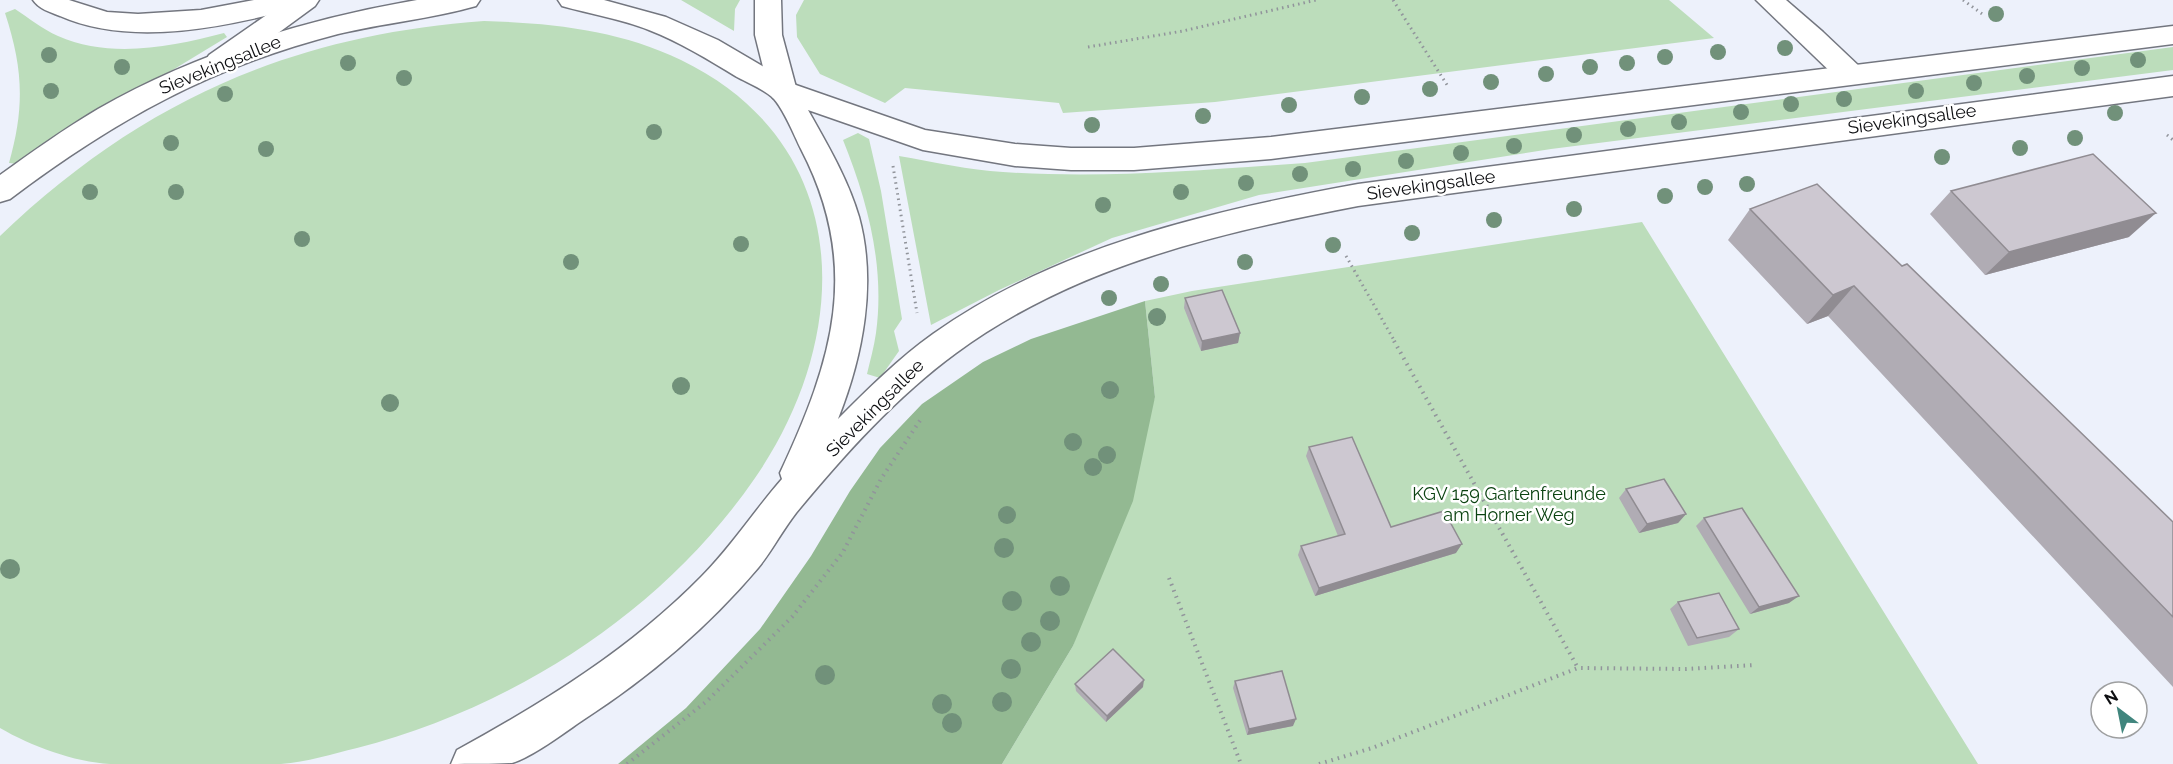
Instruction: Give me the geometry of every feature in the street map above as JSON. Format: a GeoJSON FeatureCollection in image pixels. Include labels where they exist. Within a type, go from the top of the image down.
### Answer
{"type":"FeatureCollection","features":[{"type":"Feature","properties":{"kind":"main road"},"geometry":{"type":"LineString","coordinates":[[46,0],[78,15],[96,20],[143,25],[197,19],[295,0]]}},
{"type":"Feature","properties":{"kind":"main road"},"geometry":{"type":"LineString","coordinates":[[219,62],[306,0]]}},
{"type":"Feature","properties":{"kind":"main road","name":"Sievekingsallee"},"geometry":{"type":"LineString","coordinates":[[0,191],[55,149],[104,118],[142,97],[219,62],[252,49],[321,28],[466,0]]}},
{"type":"Feature","properties":{"kind":"main road","name":"Sievekingsallee"},"geometry":{"type":"LineString","coordinates":[[571,0],[657,23],[708,47],[783,91],[923,140],[1015,155],[1071,159],[1134,159],[1250,150],[2173,35]]}},
{"type":"Feature","properties":{"kind":"main road"},"geometry":{"type":"LineString","coordinates":[[768,0],[766,16],[771,55],[783,91]]}},
{"type":"Feature","properties":{"kind":"main road"},"geometry":{"type":"LineString","coordinates":[[1769,0],[1814,38],[1850,74]]}},
{"type":"Feature","properties":{"kind":"main road","name":"Sievekingsallee"},"geometry":{"type":"LineString","coordinates":[[471,764],[529,734],[586,698],[638,658],[700,603],[747,554],[780,507],[887,390],[923,359],[973,325],[1056,279],[1128,250],[1209,226],[1350,197],[1976,110],[2173,86]]}},
{"type":"Feature","properties":{"kind":"main road","name":"Sievekingsallee"},"geometry":{"type":"LineString","coordinates":[[780,507],[819,429],[835,382],[846,338],[850,296],[850,256],[844,219],[829,177],[808,132],[783,91]]}},
{"type":"Feature","properties":{"kind":"path"},"geometry":{"type":"LineString","coordinates":[[1088,47],[1184,31],[1316,0]]}},
{"type":"Feature","properties":{"kind":"path"},"geometry":{"type":"LineString","coordinates":[[1394,0],[1468,123]]}},
{"type":"Feature","properties":{"kind":"path"},"geometry":{"type":"LineString","coordinates":[[1963,0],[1985,16]]}},
{"type":"Feature","properties":{"kind":"path"},"geometry":{"type":"LineString","coordinates":[[2167,135],[2173,140]]}},
{"type":"Feature","properties":{"kind":"path"},"geometry":{"type":"LineString","coordinates":[[891,159],[918,317]]}},
{"type":"Feature","properties":{"kind":"path"},"geometry":{"type":"LineString","coordinates":[[1346,256],[1578,668]]}},
{"type":"Feature","properties":{"kind":"path"},"geometry":{"type":"LineString","coordinates":[[627,764],[707,701],[792,617],[843,552],[881,479],[923,417]]}},
{"type":"Feature","properties":{"kind":"path"},"geometry":{"type":"LineString","coordinates":[[1168,578],[1240,764]]}},
{"type":"Feature","properties":{"kind":"path"},"geometry":{"type":"LineString","coordinates":[[1319,764],[1372,748],[1578,668],[1686,669],[1755,665]]}},
{"type":"Feature","properties":{"kind":"green space"},"geometry":{"type":"Polygon","coordinates":[[[681,0],[740,0],[735,9],[734,31],[681,0]]]}},
{"type":"Feature","properties":{"kind":"green space"},"geometry":{"type":"Polygon","coordinates":[[[804,0],[1669,0],[1714,38],[1215,102],[1063,113],[1059,103],[905,88],[885,103],[820,74],[797,37],[796,15],[804,0]]]}},
{"type":"Feature","properties":{"kind":"green space"},"geometry":{"type":"Polygon","coordinates":[[[15,9],[58,36],[98,47],[141,48],[183,43],[224,33],[227,37],[18,164],[9,163],[18,124],[20,88],[15,52],[5,13],[15,9]]]}},
{"type":"Feature","properties":{"kind":"green space"},"geometry":{"type":"Polygon","coordinates":[[[484,21],[585,30],[658,50],[681,60],[738,96],[780,141],[807,191],[820,247],[821,305],[810,364],[787,422],[755,478],[718,526],[676,571],[630,612],[580,648],[527,680],[472,708],[415,730],[357,748],[291,763],[110,764],[96,763],[53,752],[0,728],[0,236],[53,189],[108,148],[164,113],[222,84],[283,60],[347,42],[414,29],[484,21]]]}},
{"type":"Feature","properties":{"kind":"green space"},"geometry":{"type":"Polygon","coordinates":[[[2173,47],[2173,70],[1551,149],[1259,195],[1112,238],[999,290],[931,325],[899,156],[977,170],[1079,175],[1154,173],[1305,163],[2173,47]]]}},
{"type":"Feature","properties":{"kind":"green space"},"geometry":{"type":"Polygon","coordinates":[[[858,133],[869,139],[881,191],[902,319],[894,331],[899,351],[880,378],[867,374],[875,338],[878,308],[876,259],[867,211],[843,140],[858,133]]]}},
{"type":"Feature","properties":{"kind":"green space","name":"KGV 159 Gartenfreunde am Horner Weg"},"geometry":{"type":"Polygon","coordinates":[[[1642,222],[1978,764],[1002,764],[1073,646],[1155,397],[1145,301],[1192,291],[1642,222]]]}},
{"type":"Feature","properties":{"kind":"green space"},"geometry":{"type":"Polygon","coordinates":[[[1145,301],[1155,397],[1133,501],[1073,646],[1002,764],[618,764],[686,708],[760,629],[811,556],[850,491],[880,448],[922,404],[983,362],[1031,339],[1145,301]]]}},
{"type":"Feature","properties":{"kind":"building"},"geometry":{"type":"Polygon","coordinates":[[[2093,154],[2156,213],[2009,252],[1951,191],[2093,154]]]}},
{"type":"Feature","properties":{"kind":"building"},"geometry":{"type":"Polygon","coordinates":[[[1817,184],[1902,266],[1907,264],[2173,522],[2173,617],[1854,286],[1833,295],[1750,209],[1817,184]]]}},
{"type":"Feature","properties":{"kind":"building"},"geometry":{"type":"Polygon","coordinates":[[[1222,290],[1240,333],[1202,341],[1185,298],[1222,290]]]}},
{"type":"Feature","properties":{"kind":"building"},"geometry":{"type":"Polygon","coordinates":[[[1352,437],[1391,527],[1444,511],[1462,544],[1319,588],[1301,546],[1345,534],[1309,447],[1352,437]]]}},
{"type":"Feature","properties":{"kind":"building"},"geometry":{"type":"Polygon","coordinates":[[[1664,479],[1686,514],[1647,524],[1626,489],[1664,479]]]}},
{"type":"Feature","properties":{"kind":"building"},"geometry":{"type":"Polygon","coordinates":[[[1742,508],[1799,596],[1759,607],[1704,518],[1742,508]]]}},
{"type":"Feature","properties":{"kind":"building"},"geometry":{"type":"Polygon","coordinates":[[[1719,593],[1739,629],[1697,638],[1678,602],[1719,593]]]}},
{"type":"Feature","properties":{"kind":"building"},"geometry":{"type":"Polygon","coordinates":[[[1113,649],[1144,680],[1107,716],[1075,684],[1113,649]]]}},
{"type":"Feature","properties":{"kind":"building"},"geometry":{"type":"Polygon","coordinates":[[[1282,671],[1296,719],[1249,729],[1235,681],[1282,671]]]}}]}
